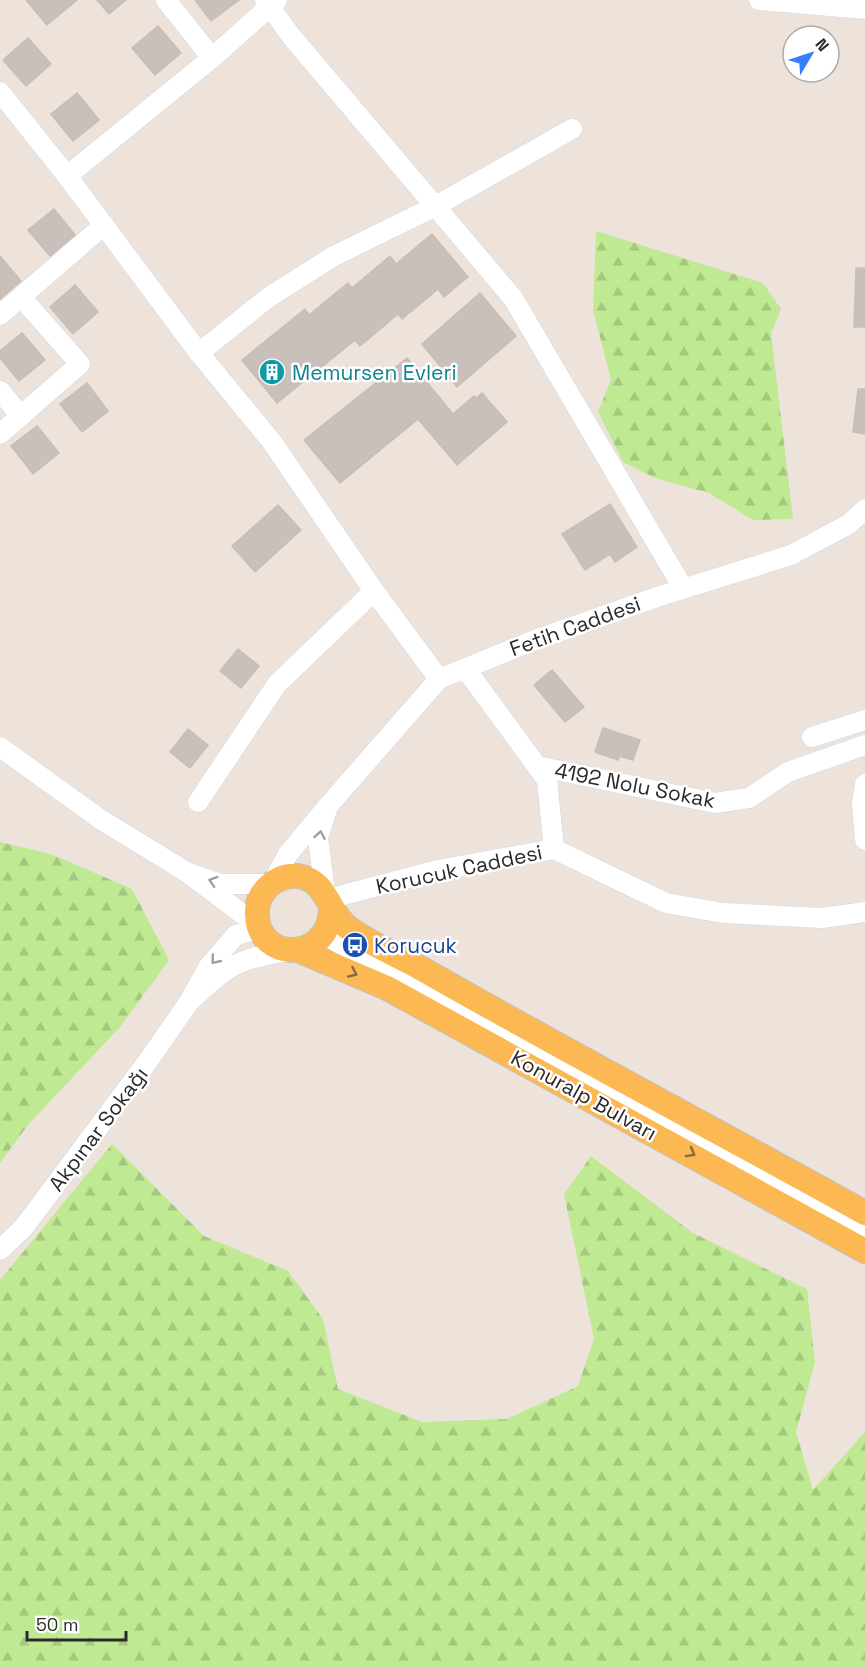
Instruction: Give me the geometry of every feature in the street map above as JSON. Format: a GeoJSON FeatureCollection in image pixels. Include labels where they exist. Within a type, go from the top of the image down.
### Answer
{"type":"FeatureCollection","features":[{"type":"Feature","properties":{"kind":"main road"},"geometry":{"type":"LineString","coordinates":[[297,876],[309,879],[328,900],[331,919],[324,934],[310,947],[293,951],[275,946],[259,925],[258,902],[272,883],[285,877],[297,876]]}},
{"type":"Feature","properties":{"kind":"main road","name":"Konuralp Bulvarı"},"geometry":{"type":"LineString","coordinates":[[328,900],[344,924],[431,975],[865,1213]]}},
{"type":"Feature","properties":{"kind":"main road","name":"Konuralp Bulvarı"},"geometry":{"type":"LineString","coordinates":[[293,951],[387,988],[865,1251]]}},
{"type":"Feature","properties":{"kind":"street"},"geometry":{"type":"LineString","coordinates":[[166,0],[212,58]]}},
{"type":"Feature","properties":{"kind":"street"},"geometry":{"type":"LineString","coordinates":[[759,0],[865,9]]}},
{"type":"Feature","properties":{"kind":"street"},"geometry":{"type":"LineString","coordinates":[[67,176],[212,58],[271,2],[291,36],[513,298],[683,588]]}},
{"type":"Feature","properties":{"kind":"street"},"geometry":{"type":"LineString","coordinates":[[0,92],[67,176],[199,353],[272,442],[374,591],[439,679]]}},
{"type":"Feature","properties":{"kind":"street"},"geometry":{"type":"LineString","coordinates":[[199,353],[268,297],[334,256],[434,207],[572,129]]}},
{"type":"Feature","properties":{"kind":"street"},"geometry":{"type":"LineString","coordinates":[[0,315],[104,225]]}},
{"type":"Feature","properties":{"kind":"street"},"geometry":{"type":"LineString","coordinates":[[0,434],[80,364],[21,297]]}},
{"type":"Feature","properties":{"kind":"street"},"geometry":{"type":"LineString","coordinates":[[0,391],[21,416]]}},
{"type":"Feature","properties":{"kind":"street","name":"Fetih Caddesi"},"geometry":{"type":"LineString","coordinates":[[272,883],[288,854],[439,679],[535,640],[683,588],[791,555],[849,524],[865,509]]}},
{"type":"Feature","properties":{"kind":"street"},"geometry":{"type":"LineString","coordinates":[[198,802],[277,684],[374,591]]}},
{"type":"Feature","properties":{"kind":"street"},"geometry":{"type":"LineString","coordinates":[[465,668],[547,780],[554,849]]}},
{"type":"Feature","properties":{"kind":"street"},"geometry":{"type":"LineString","coordinates":[[812,737],[865,720]]}},
{"type":"Feature","properties":{"kind":"street","name":"4192 Nolu Sokak"},"geometry":{"type":"LineString","coordinates":[[537,766],[715,803],[749,798],[788,772],[865,745]]}},
{"type":"Feature","properties":{"kind":"street"},"geometry":{"type":"LineString","coordinates":[[0,747],[100,819],[188,873],[259,925]]}},
{"type":"Feature","properties":{"kind":"street"},"geometry":{"type":"LineString","coordinates":[[865,784],[862,803],[865,840]]}},
{"type":"Feature","properties":{"kind":"street","name":"Fetih Caddesi"},"geometry":{"type":"LineString","coordinates":[[328,806],[318,838],[328,900]]}},
{"type":"Feature","properties":{"kind":"street","name":"Korucuk Caddesi"},"geometry":{"type":"LineString","coordinates":[[328,900],[438,870],[554,849],[666,903],[723,913],[822,918],[865,912]]}},
{"type":"Feature","properties":{"kind":"street"},"geometry":{"type":"LineString","coordinates":[[188,873],[222,884],[272,883]]}},
{"type":"Feature","properties":{"kind":"street","name":"Akpınar Sokağı"},"geometry":{"type":"LineString","coordinates":[[0,1250],[30,1219],[148,1061],[189,1002],[210,966],[236,935],[259,925]]}},
{"type":"Feature","properties":{"kind":"street"},"geometry":{"type":"LineString","coordinates":[[324,934],[865,1232]]}},
{"type":"Feature","properties":{"kind":"street","name":"Akpınar Sokağı"},"geometry":{"type":"LineString","coordinates":[[189,1002],[234,963],[255,956],[293,951]]}},
{"type":"Feature","properties":{"kind":"green space"},"geometry":{"type":"Polygon","coordinates":[[[596,231],[763,283],[781,309],[771,333],[793,519],[753,520],[709,493],[655,478],[623,462],[598,412],[611,380],[593,310],[596,231]]]}},
{"type":"Feature","properties":{"kind":"green space"},"geometry":{"type":"Polygon","coordinates":[[[0,842],[51,854],[132,889],[169,960],[120,1027],[27,1126],[0,1163],[0,842]]]}},
{"type":"Feature","properties":{"kind":"green space"},"geometry":{"type":"Polygon","coordinates":[[[112,1144],[204,1236],[288,1271],[323,1319],[338,1389],[422,1422],[507,1419],[578,1386],[594,1339],[564,1194],[591,1156],[693,1233],[807,1289],[815,1362],[796,1432],[813,1490],[865,1432],[865,1667],[0,1667],[0,1280],[112,1144]]]}},
{"type":"Feature","properties":{"kind":"building"},"geometry":{"type":"Polygon","coordinates":[[[26,0],[77,0],[47,25],[26,0]]]}},
{"type":"Feature","properties":{"kind":"building"},"geometry":{"type":"Polygon","coordinates":[[[97,0],[126,0],[109,14],[97,0]]]}},
{"type":"Feature","properties":{"kind":"building"},"geometry":{"type":"Polygon","coordinates":[[[195,0],[239,0],[211,21],[195,0]]]}},
{"type":"Feature","properties":{"kind":"building"},"geometry":{"type":"Polygon","coordinates":[[[158,26],[181,53],[155,75],[132,48],[158,26]]]}},
{"type":"Feature","properties":{"kind":"building"},"geometry":{"type":"Polygon","coordinates":[[[28,38],[51,64],[26,86],[3,60],[28,38]]]}},
{"type":"Feature","properties":{"kind":"building"},"geometry":{"type":"Polygon","coordinates":[[[77,93],[99,120],[73,141],[51,114],[77,93]]]}},
{"type":"Feature","properties":{"kind":"building"},"geometry":{"type":"Polygon","coordinates":[[[54,209],[75,235],[50,256],[28,230],[54,209]]]}},
{"type":"Feature","properties":{"kind":"building"},"geometry":{"type":"Polygon","coordinates":[[[432,234],[468,277],[444,297],[438,289],[402,319],[398,314],[360,346],[355,340],[277,403],[242,360],[305,309],[309,315],[348,283],[352,288],[390,256],[396,264],[432,234]]]}},
{"type":"Feature","properties":{"kind":"building"},"geometry":{"type":"Polygon","coordinates":[[[0,256],[21,281],[0,299],[0,256]]]}},
{"type":"Feature","properties":{"kind":"building"},"geometry":{"type":"Polygon","coordinates":[[[856,268],[865,268],[865,327],[854,327],[856,268]]]}},
{"type":"Feature","properties":{"kind":"building"},"geometry":{"type":"Polygon","coordinates":[[[75,285],[98,312],[73,334],[50,307],[75,285]]]}},
{"type":"Feature","properties":{"kind":"building"},"geometry":{"type":"Polygon","coordinates":[[[480,293],[516,336],[457,387],[422,344],[480,293]]]}},
{"type":"Feature","properties":{"kind":"building"},"geometry":{"type":"Polygon","coordinates":[[[22,333],[45,360],[19,381],[0,358],[0,351],[22,333]]]}},
{"type":"Feature","properties":{"kind":"building"},"geometry":{"type":"Polygon","coordinates":[[[407,358],[453,414],[474,396],[476,398],[482,393],[507,422],[457,465],[418,419],[340,483],[304,440],[407,358]]]}},
{"type":"Feature","properties":{"kind":"building"},"geometry":{"type":"Polygon","coordinates":[[[87,383],[108,411],[82,432],[60,404],[87,383]]]}},
{"type":"Feature","properties":{"kind":"building"},"geometry":{"type":"Polygon","coordinates":[[[858,389],[865,389],[865,434],[853,432],[858,389]]]}},
{"type":"Feature","properties":{"kind":"building"},"geometry":{"type":"Polygon","coordinates":[[[37,426],[59,453],[33,474],[11,446],[37,426]]]}},
{"type":"Feature","properties":{"kind":"building"},"geometry":{"type":"Polygon","coordinates":[[[610,504],[637,547],[615,562],[610,554],[585,570],[562,534],[610,504]]]}},
{"type":"Feature","properties":{"kind":"building"},"geometry":{"type":"Polygon","coordinates":[[[278,505],[301,530],[255,572],[232,546],[278,505]]]}},
{"type":"Feature","properties":{"kind":"building"},"geometry":{"type":"Polygon","coordinates":[[[238,649],[259,666],[241,688],[220,671],[238,649]]]}},
{"type":"Feature","properties":{"kind":"building"},"geometry":{"type":"Polygon","coordinates":[[[552,670],[584,707],[565,722],[534,685],[552,670]]]}},
{"type":"Feature","properties":{"kind":"building"},"geometry":{"type":"Polygon","coordinates":[[[603,728],[640,740],[633,760],[619,756],[618,760],[595,752],[603,728]]]}},
{"type":"Feature","properties":{"kind":"building"},"geometry":{"type":"Polygon","coordinates":[[[188,729],[208,745],[190,768],[170,752],[188,729]]]}},
{"type":"Feature","properties":{"kind":"place","name":"Memursen Evleri"},"geometry":{"type":"Point","coordinates":[272,372]}},
{"type":"Feature","properties":{"kind":"place","name":"Korucuk"},"geometry":{"type":"Point","coordinates":[355,945]}}]}
